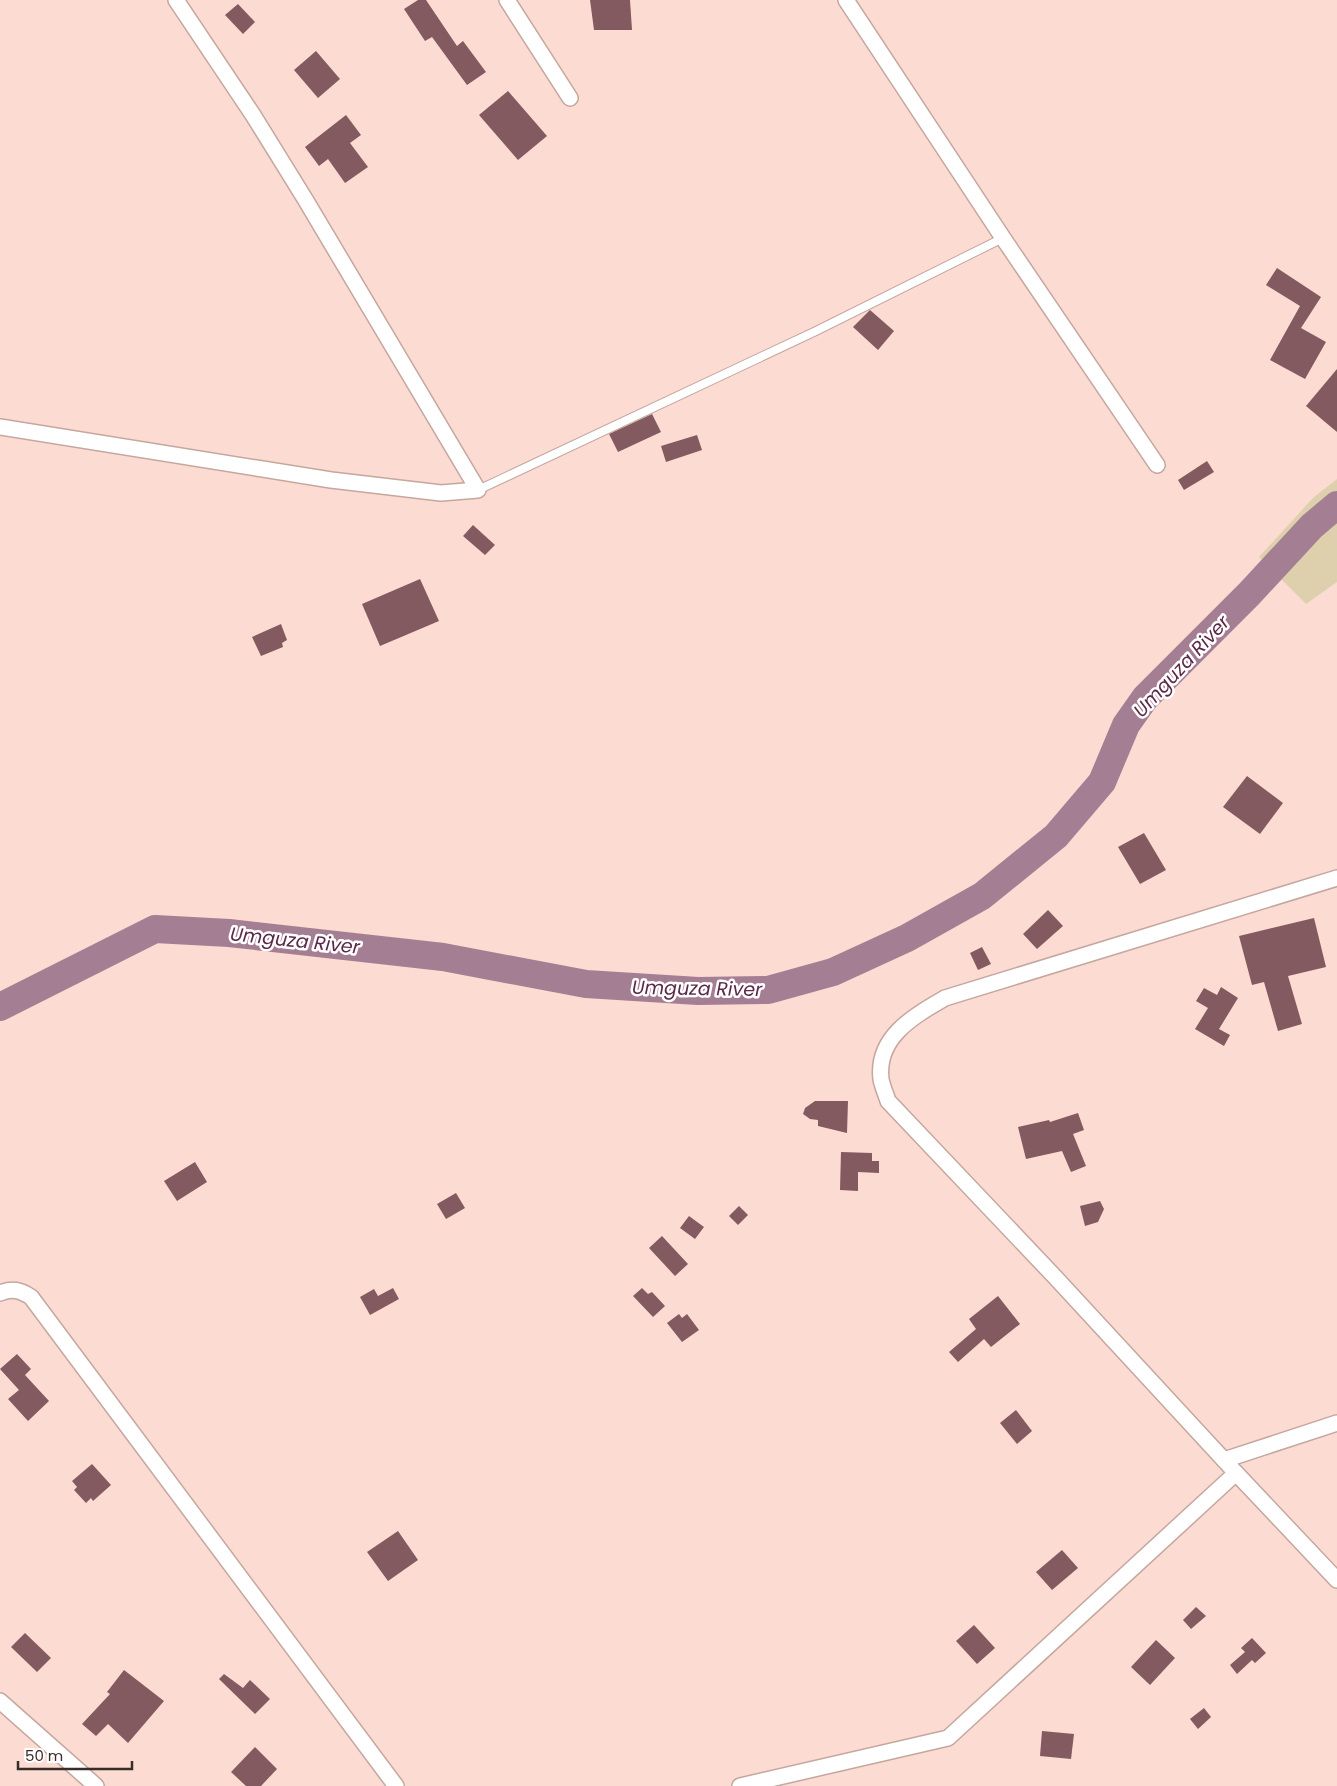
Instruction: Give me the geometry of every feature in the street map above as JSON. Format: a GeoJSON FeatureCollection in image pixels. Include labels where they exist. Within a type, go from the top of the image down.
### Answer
{"type":"FeatureCollection","features":[{"type":"Feature","properties":{"kind":"street"},"geometry":{"type":"LineString","coordinates":[[0,427],[340,481],[441,493],[478,490],[300,191],[253,115],[176,0]]}},
{"type":"Feature","properties":{"kind":"street"},"geometry":{"type":"LineString","coordinates":[[506,0],[570,98]]}},
{"type":"Feature","properties":{"kind":"street"},"geometry":{"type":"LineString","coordinates":[[846,0],[1003,238],[1157,465]]}},
{"type":"Feature","properties":{"kind":"street"},"geometry":{"type":"LineString","coordinates":[[1337,878],[945,998],[919,1013],[900,1028],[885,1048],[881,1078],[888,1101],[1055,1276],[1337,1580]]}},
{"type":"Feature","properties":{"kind":"street"},"geometry":{"type":"LineString","coordinates":[[0,1293],[15,1290],[31,1298],[396,1786]]}},
{"type":"Feature","properties":{"kind":"street"},"geometry":{"type":"LineString","coordinates":[[1224,1460],[1337,1423]]}},
{"type":"Feature","properties":{"kind":"street"},"geometry":{"type":"LineString","coordinates":[[740,1786],[948,1738],[1236,1473]]}},
{"type":"Feature","properties":{"kind":"street"},"geometry":{"type":"LineString","coordinates":[[0,1701],[96,1786]]}},
{"type":"Feature","properties":{"kind":"lane"},"geometry":{"type":"LineString","coordinates":[[478,490],[816,331],[1003,238]]}},
{"type":"Feature","properties":{"kind":"shaded area"},"geometry":{"type":"Polygon","coordinates":[[[1337,479],[1337,582],[1306,604],[1259,557],[1313,498],[1337,479]]]}},
{"type":"Feature","properties":{"kind":"building"},"geometry":{"type":"Polygon","coordinates":[[[418,0],[426,0],[457,46],[463,41],[486,72],[467,85],[432,37],[425,41],[404,9],[418,0]]]}},
{"type":"Feature","properties":{"kind":"building"},"geometry":{"type":"Polygon","coordinates":[[[590,0],[630,0],[632,30],[594,30],[590,0]]]}},
{"type":"Feature","properties":{"kind":"building"},"geometry":{"type":"Polygon","coordinates":[[[238,4],[255,22],[243,34],[225,15],[238,4]]]}},
{"type":"Feature","properties":{"kind":"building"},"geometry":{"type":"Polygon","coordinates":[[[316,51],[340,79],[318,98],[294,70],[316,51]]]}},
{"type":"Feature","properties":{"kind":"building"},"geometry":{"type":"Polygon","coordinates":[[[508,91],[547,136],[518,160],[479,115],[508,91]]]}},
{"type":"Feature","properties":{"kind":"building"},"geometry":{"type":"Polygon","coordinates":[[[346,115],[361,135],[350,143],[368,167],[345,183],[328,159],[319,166],[305,147],[346,115]]]}},
{"type":"Feature","properties":{"kind":"building"},"geometry":{"type":"Polygon","coordinates":[[[1277,268],[1321,297],[1301,328],[1326,342],[1305,379],[1270,360],[1300,306],[1266,285],[1277,268]]]}},
{"type":"Feature","properties":{"kind":"building"},"geometry":{"type":"Polygon","coordinates":[[[870,310],[894,331],[878,350],[853,327],[870,310]]]}},
{"type":"Feature","properties":{"kind":"building"},"geometry":{"type":"Polygon","coordinates":[[[1337,369],[1337,432],[1306,406],[1337,369]]]}},
{"type":"Feature","properties":{"kind":"building"},"geometry":{"type":"Polygon","coordinates":[[[652,414],[661,432],[618,452],[609,434],[652,414]]]}},
{"type":"Feature","properties":{"kind":"building"},"geometry":{"type":"Polygon","coordinates":[[[697,435],[702,450],[666,462],[661,446],[697,435]]]}},
{"type":"Feature","properties":{"kind":"building"},"geometry":{"type":"Polygon","coordinates":[[[1207,461],[1214,472],[1184,490],[1178,480],[1207,461]]]}},
{"type":"Feature","properties":{"kind":"building"},"geometry":{"type":"Polygon","coordinates":[[[473,525],[495,545],[485,555],[463,536],[473,525]]]}},
{"type":"Feature","properties":{"kind":"building"},"geometry":{"type":"Polygon","coordinates":[[[420,579],[439,621],[380,646],[362,604],[420,579]]]}},
{"type":"Feature","properties":{"kind":"building"},"geometry":{"type":"Polygon","coordinates":[[[281,624],[287,640],[282,643],[283,647],[261,656],[252,637],[281,624]]]}},
{"type":"Feature","properties":{"kind":"building"},"geometry":{"type":"Polygon","coordinates":[[[1247,776],[1283,803],[1260,834],[1223,807],[1247,776]]]}},
{"type":"Feature","properties":{"kind":"building"},"geometry":{"type":"Polygon","coordinates":[[[1144,833],[1166,870],[1140,884],[1118,847],[1144,833]]]}},
{"type":"Feature","properties":{"kind":"building"},"geometry":{"type":"Polygon","coordinates":[[[1048,910],[1063,926],[1037,949],[1023,934],[1048,910]]]}},
{"type":"Feature","properties":{"kind":"building"},"geometry":{"type":"Polygon","coordinates":[[[1314,918],[1326,967],[1288,976],[1302,1024],[1278,1031],[1264,982],[1252,985],[1239,936],[1314,918]]]}},
{"type":"Feature","properties":{"kind":"building"},"geometry":{"type":"Polygon","coordinates":[[[982,947],[991,964],[978,970],[970,953],[982,947]]]}},
{"type":"Feature","properties":{"kind":"building"},"geometry":{"type":"Polygon","coordinates":[[[1221,987],[1238,998],[1219,1029],[1230,1035],[1224,1046],[1195,1029],[1208,1008],[1196,1001],[1204,988],[1217,995],[1221,987]]]}},
{"type":"Feature","properties":{"kind":"building"},"geometry":{"type":"Polygon","coordinates":[[[815,1101],[848,1101],[847,1133],[818,1126],[818,1120],[810,1119],[803,1114],[805,1108],[815,1101]]]}},
{"type":"Feature","properties":{"kind":"building"},"geometry":{"type":"Polygon","coordinates":[[[1078,1113],[1084,1130],[1073,1134],[1086,1166],[1071,1172],[1062,1151],[1026,1159],[1018,1127],[1049,1120],[1050,1122],[1078,1113]]]}},
{"type":"Feature","properties":{"kind":"building"},"geometry":{"type":"Polygon","coordinates":[[[841,1152],[872,1153],[872,1161],[879,1161],[879,1173],[858,1172],[858,1191],[840,1190],[841,1152]]]}},
{"type":"Feature","properties":{"kind":"building"},"geometry":{"type":"Polygon","coordinates":[[[195,1162],[207,1182],[177,1201],[164,1181],[195,1162]]]}},
{"type":"Feature","properties":{"kind":"building"},"geometry":{"type":"Polygon","coordinates":[[[456,1193],[465,1208],[446,1219],[437,1204],[456,1193]]]}},
{"type":"Feature","properties":{"kind":"building"},"geometry":{"type":"Polygon","coordinates":[[[1100,1201],[1104,1209],[1098,1222],[1085,1226],[1080,1206],[1100,1201]]]}},
{"type":"Feature","properties":{"kind":"building"},"geometry":{"type":"Polygon","coordinates":[[[739,1206],[748,1215],[738,1225],[729,1216],[739,1206]]]}},
{"type":"Feature","properties":{"kind":"building"},"geometry":{"type":"Polygon","coordinates":[[[689,1216],[704,1227],[695,1239],[680,1228],[689,1216]]]}},
{"type":"Feature","properties":{"kind":"building"},"geometry":{"type":"Polygon","coordinates":[[[662,1236],[688,1264],[675,1276],[649,1248],[662,1236]]]}},
{"type":"Feature","properties":{"kind":"building"},"geometry":{"type":"Polygon","coordinates":[[[393,1288],[399,1299],[370,1315],[360,1297],[374,1289],[378,1296],[393,1288]]]}},
{"type":"Feature","properties":{"kind":"building"},"geometry":{"type":"Polygon","coordinates":[[[642,1288],[648,1294],[652,1292],[665,1306],[653,1317],[633,1296],[642,1288]]]}},
{"type":"Feature","properties":{"kind":"building"},"geometry":{"type":"Polygon","coordinates":[[[998,1296],[1020,1324],[991,1347],[984,1339],[958,1362],[949,1352],[976,1329],[969,1319],[998,1296]]]}},
{"type":"Feature","properties":{"kind":"building"},"geometry":{"type":"Polygon","coordinates":[[[679,1314],[682,1318],[687,1314],[699,1330],[682,1342],[667,1323],[679,1314]]]}},
{"type":"Feature","properties":{"kind":"building"},"geometry":{"type":"Polygon","coordinates":[[[17,1354],[31,1369],[25,1375],[49,1401],[28,1421],[8,1399],[19,1390],[0,1369],[17,1354]]]}},
{"type":"Feature","properties":{"kind":"building"},"geometry":{"type":"Polygon","coordinates":[[[1016,1410],[1032,1431],[1017,1444],[1000,1423],[1016,1410]]]}},
{"type":"Feature","properties":{"kind":"building"},"geometry":{"type":"Polygon","coordinates":[[[92,1464],[111,1485],[93,1501],[91,1498],[86,1503],[74,1490],[77,1487],[72,1481],[92,1464]]]}},
{"type":"Feature","properties":{"kind":"building"},"geometry":{"type":"Polygon","coordinates":[[[398,1531],[418,1560],[388,1581],[367,1552],[398,1531]]]}},
{"type":"Feature","properties":{"kind":"building"},"geometry":{"type":"Polygon","coordinates":[[[1062,1550],[1078,1568],[1052,1590],[1036,1572],[1062,1550]]]}},
{"type":"Feature","properties":{"kind":"building"},"geometry":{"type":"Polygon","coordinates":[[[1196,1607],[1206,1616],[1191,1629],[1183,1620],[1196,1607]]]}},
{"type":"Feature","properties":{"kind":"building"},"geometry":{"type":"Polygon","coordinates":[[[974,1625],[995,1648],[977,1664],[956,1641],[974,1625]]]}},
{"type":"Feature","properties":{"kind":"building"},"geometry":{"type":"Polygon","coordinates":[[[25,1633],[51,1658],[37,1672],[11,1647],[25,1633]]]}},
{"type":"Feature","properties":{"kind":"building"},"geometry":{"type":"Polygon","coordinates":[[[1252,1638],[1266,1653],[1255,1663],[1252,1660],[1237,1674],[1230,1665],[1245,1652],[1241,1648],[1252,1638]]]}},
{"type":"Feature","properties":{"kind":"building"},"geometry":{"type":"Polygon","coordinates":[[[1156,1640],[1175,1658],[1150,1685],[1131,1667],[1156,1640]]]}},
{"type":"Feature","properties":{"kind":"building"},"geometry":{"type":"Polygon","coordinates":[[[124,1670],[164,1701],[128,1743],[108,1724],[96,1736],[82,1724],[110,1694],[107,1692],[124,1670]]]}},
{"type":"Feature","properties":{"kind":"building"},"geometry":{"type":"Polygon","coordinates":[[[224,1674],[243,1688],[250,1680],[270,1699],[255,1714],[219,1679],[224,1674]]]}},
{"type":"Feature","properties":{"kind":"building"},"geometry":{"type":"Polygon","coordinates":[[[1204,1708],[1211,1717],[1198,1729],[1190,1719],[1204,1708]]]}},
{"type":"Feature","properties":{"kind":"building"},"geometry":{"type":"Polygon","coordinates":[[[1042,1731],[1074,1734],[1071,1759],[1040,1756],[1042,1731]]]}},
{"type":"Feature","properties":{"kind":"building"},"geometry":{"type":"Polygon","coordinates":[[[255,1747],[277,1769],[261,1786],[246,1786],[231,1772],[255,1747]]]}},
{"type":"Feature","properties":{"kind":"waterway","name":"Umguza River"},"geometry":{"type":"LineString","coordinates":[[0,1007],[155,929],[229,933],[443,957],[586,984],[698,991],[768,990],[833,972],[907,938],[982,896],[1056,836],[1102,782],[1126,725],[1145,698],[1249,594],[1312,526],[1337,505]]}}]}
